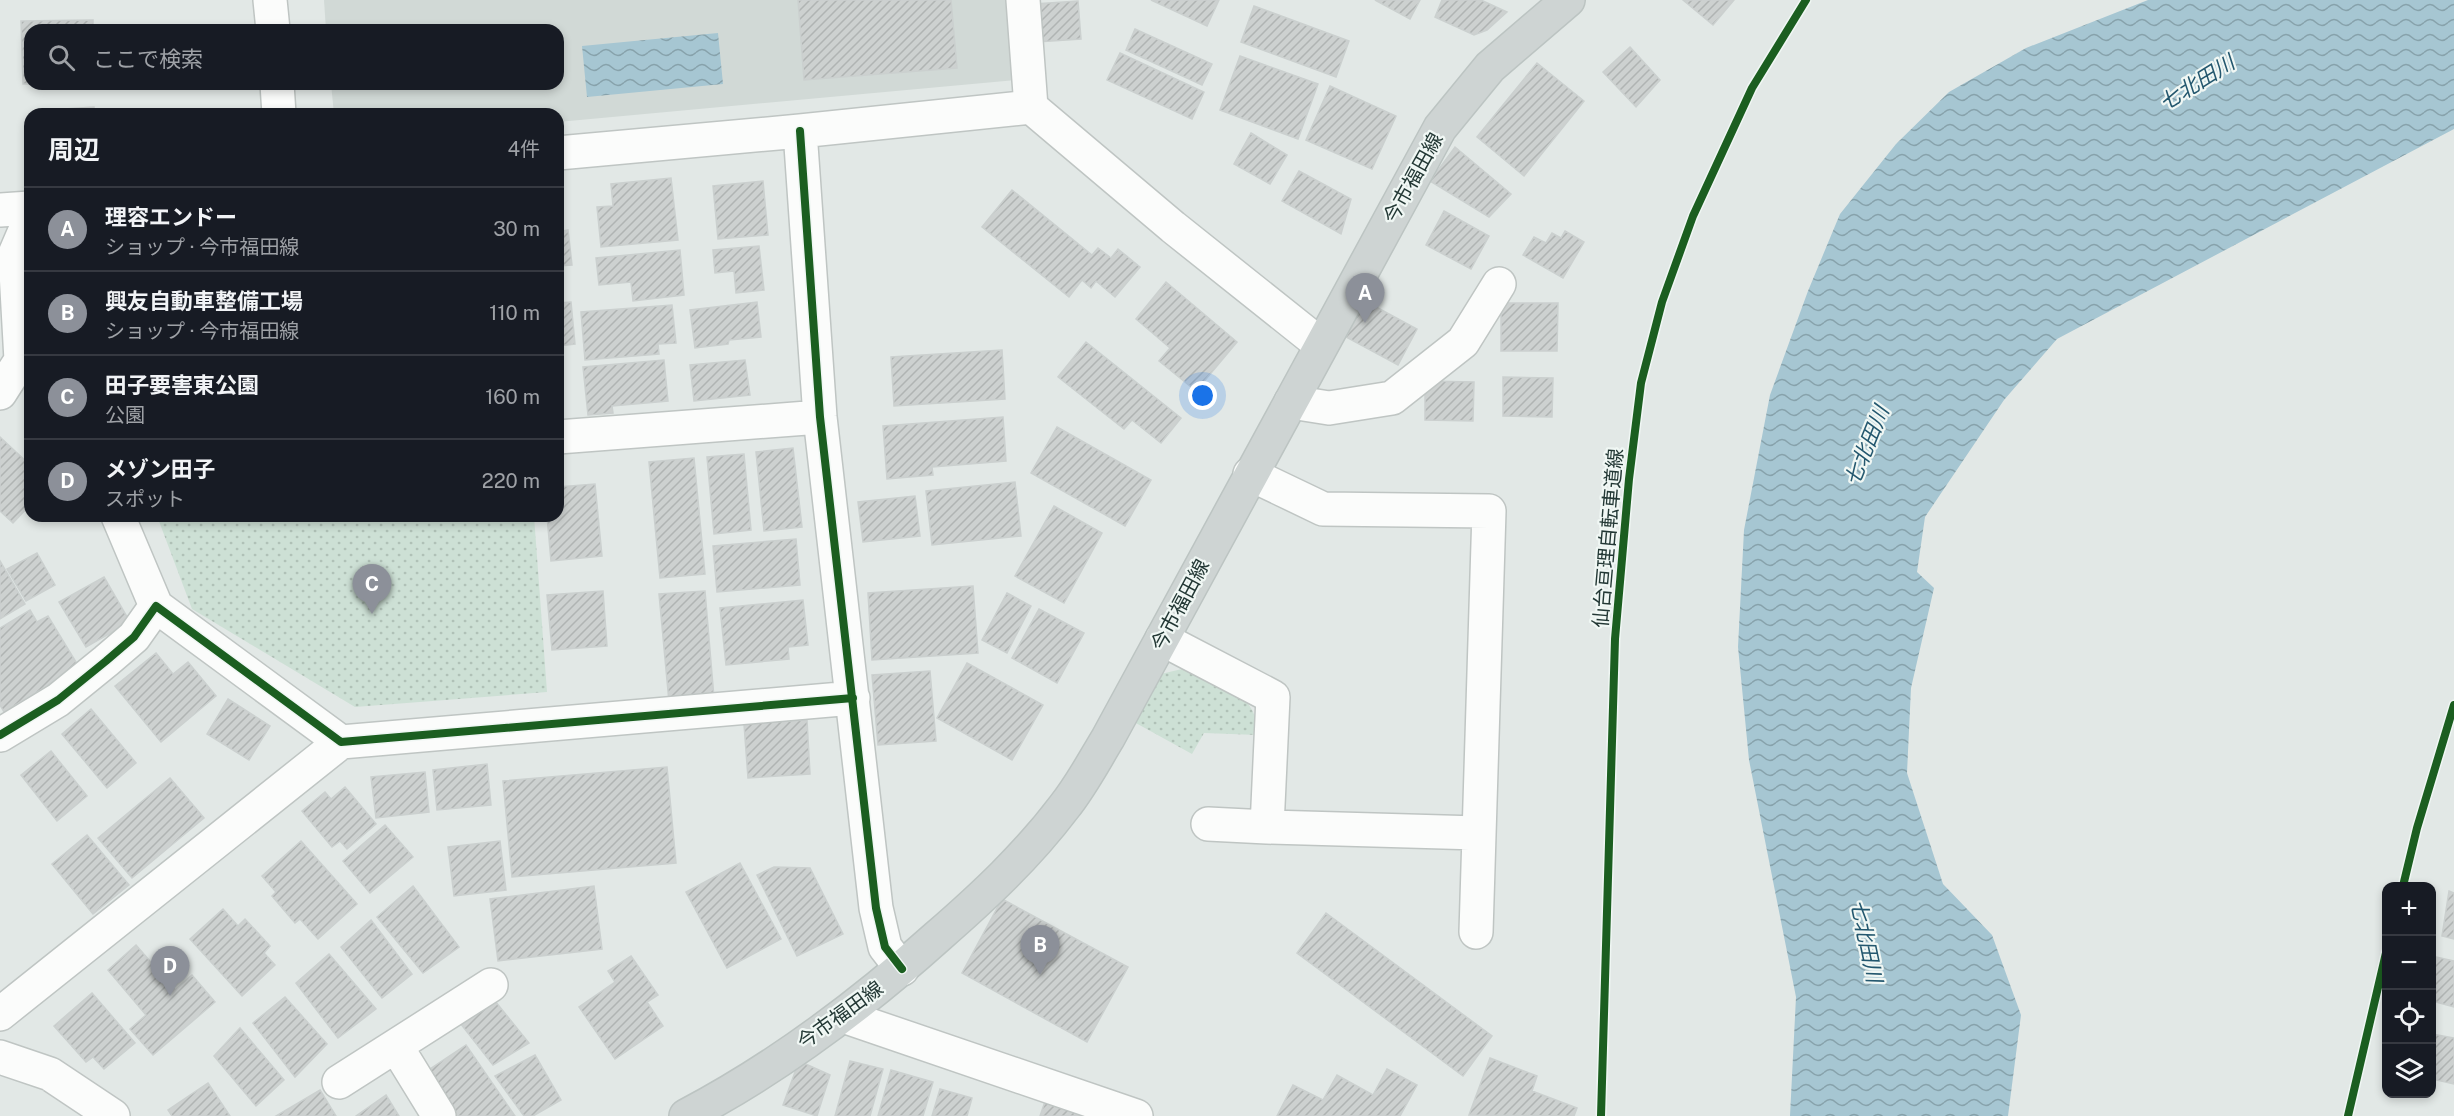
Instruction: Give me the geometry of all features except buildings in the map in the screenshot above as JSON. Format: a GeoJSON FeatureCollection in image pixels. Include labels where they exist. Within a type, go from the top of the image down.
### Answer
{"type":"FeatureCollection","features":[{"type":"Feature","properties":{"kind":"main road","name":"今市福田線"},"geometry":{"type":"LineString","coordinates":[[686,1116],[736,1090],[843,1016],[902,969],[995,886],[1065,807],[1108,738],[1440,128],[1490,67],[1568,0]]}},
{"type":"Feature","properties":{"kind":"street"},"geometry":{"type":"LineString","coordinates":[[270,0],[272,24]]}},
{"type":"Feature","properties":{"kind":"street"},"geometry":{"type":"LineString","coordinates":[[1023,0],[1031,107],[1173,227],[1321,345]]}},
{"type":"Feature","properties":{"kind":"street"},"geometry":{"type":"LineString","coordinates":[[277,90],[279,108]]}},
{"type":"Feature","properties":{"kind":"street"},"geometry":{"type":"LineString","coordinates":[[564,152],[1031,107]]}},
{"type":"Feature","properties":{"kind":"street"},"geometry":{"type":"LineString","coordinates":[[800,131],[820,417],[876,908],[885,946],[902,969]]}},
{"type":"Feature","properties":{"kind":"street"},"geometry":{"type":"LineString","coordinates":[[0,210],[24,208]]}},
{"type":"Feature","properties":{"kind":"street"},"geometry":{"type":"LineString","coordinates":[[24,233],[15,254],[24,346]]}},
{"type":"Feature","properties":{"kind":"street"},"geometry":{"type":"LineString","coordinates":[[1291,402],[1329,408],[1392,398],[1463,342],[1499,284]]}},
{"type":"Feature","properties":{"kind":"street"},"geometry":{"type":"LineString","coordinates":[[0,393],[24,369]]}},
{"type":"Feature","properties":{"kind":"street"},"geometry":{"type":"LineString","coordinates":[[564,437],[820,417]]}},
{"type":"Feature","properties":{"kind":"street"},"geometry":{"type":"LineString","coordinates":[[1250,474],[1323,509],[1489,511],[1476,932]]}},
{"type":"Feature","properties":{"kind":"street"},"geometry":{"type":"LineString","coordinates":[[121,522],[156,606],[341,742]]}},
{"type":"Feature","properties":{"kind":"street"},"geometry":{"type":"LineString","coordinates":[[0,735],[58,700],[106,661],[134,637],[156,606]]}},
{"type":"Feature","properties":{"kind":"street"},"geometry":{"type":"LineString","coordinates":[[1162,639],[1273,697],[1266,827]]}},
{"type":"Feature","properties":{"kind":"street"},"geometry":{"type":"LineString","coordinates":[[0,1014],[341,742],[853,698]]}},
{"type":"Feature","properties":{"kind":"street"},"geometry":{"type":"LineString","coordinates":[[1208,824],[1478,833]]}},
{"type":"Feature","properties":{"kind":"street"},"geometry":{"type":"LineString","coordinates":[[339,1082],[491,985]]}},
{"type":"Feature","properties":{"kind":"street"},"geometry":{"type":"LineString","coordinates":[[843,1016],[1136,1116]]}},
{"type":"Feature","properties":{"kind":"street"},"geometry":{"type":"LineString","coordinates":[[396,1046],[439,1116]]}},
{"type":"Feature","properties":{"kind":"street"},"geometry":{"type":"LineString","coordinates":[[0,1056],[50,1074],[113,1116]]}},
{"type":"Feature","properties":{"kind":"shaded area"},"geometry":{"type":"Polygon","coordinates":[[[324,0],[1009,0],[1016,80],[564,121],[564,108],[333,108],[332,90],[564,90],[564,24],[326,24],[324,0]]]}},
{"type":"Feature","properties":{"kind":"green space"},"geometry":{"type":"Polygon","coordinates":[[[159,522],[534,522],[547,692],[355,707],[192,609],[159,522]]]}},
{"type":"Feature","properties":{"kind":"green space"},"geometry":{"type":"Polygon","coordinates":[[[1186,668],[1223,685],[1244,699],[1256,720],[1258,735],[1204,733],[1192,754],[1134,722],[1161,674],[1186,668]]]}},
{"type":"Feature","properties":{"kind":"water","name":"七北田川"},"geometry":{"type":"Polygon","coordinates":[[[2148,0],[2454,0],[2454,129],[2057,339],[2004,400],[1925,517],[1917,572],[1934,588],[1911,688],[1907,773],[1943,884],[1992,935],[2021,1015],[2008,1116],[1790,1116],[1796,997],[1749,760],[1738,647],[1744,530],[1770,395],[1808,291],[1840,214],[1896,144],[1949,92],[2026,48],[2148,0]]]}},
{"type":"Feature","properties":{"kind":"water"},"geometry":{"type":"Polygon","coordinates":[[[718,33],[723,84],[587,97],[582,46],[718,33]]]}},
{"type":"Feature","properties":{"kind":"cycle path","name":"仙台亘理自転車道線"},"geometry":{"type":"LineString","coordinates":[[1601,1116],[1615,639],[1629,479],[1641,383],[1662,302],[1693,216],[1752,88],[1806,0]]}},
{"type":"Feature","properties":{"kind":"cycle path"},"geometry":{"type":"LineString","coordinates":[[800,131],[820,417],[876,908],[885,947],[902,969]]}},
{"type":"Feature","properties":{"kind":"cycle path"},"geometry":{"type":"LineString","coordinates":[[0,735],[58,700],[106,661],[134,637],[156,606],[341,742],[853,698]]}},
{"type":"Feature","properties":{"kind":"cycle path"},"geometry":{"type":"LineString","coordinates":[[2404,882],[2417,828],[2454,705]]}},
{"type":"Feature","properties":{"kind":"cycle path"},"geometry":{"type":"LineString","coordinates":[[2348,1116],[2382,970]]}},
{"type":"Feature","properties":{"kind":"place","name":"理容エンドー"},"geometry":{"type":"Point","coordinates":[1365,323]}},
{"type":"Feature","properties":{"kind":"place","name":"田子要害東公園"},"geometry":{"type":"Point","coordinates":[372,614]}},
{"type":"Feature","properties":{"kind":"place","name":"興友自動車整備工場"},"geometry":{"type":"Point","coordinates":[1040,975]}},
{"type":"Feature","properties":{"kind":"place","name":"メゾン田子"},"geometry":{"type":"Point","coordinates":[170,996]}}]}
